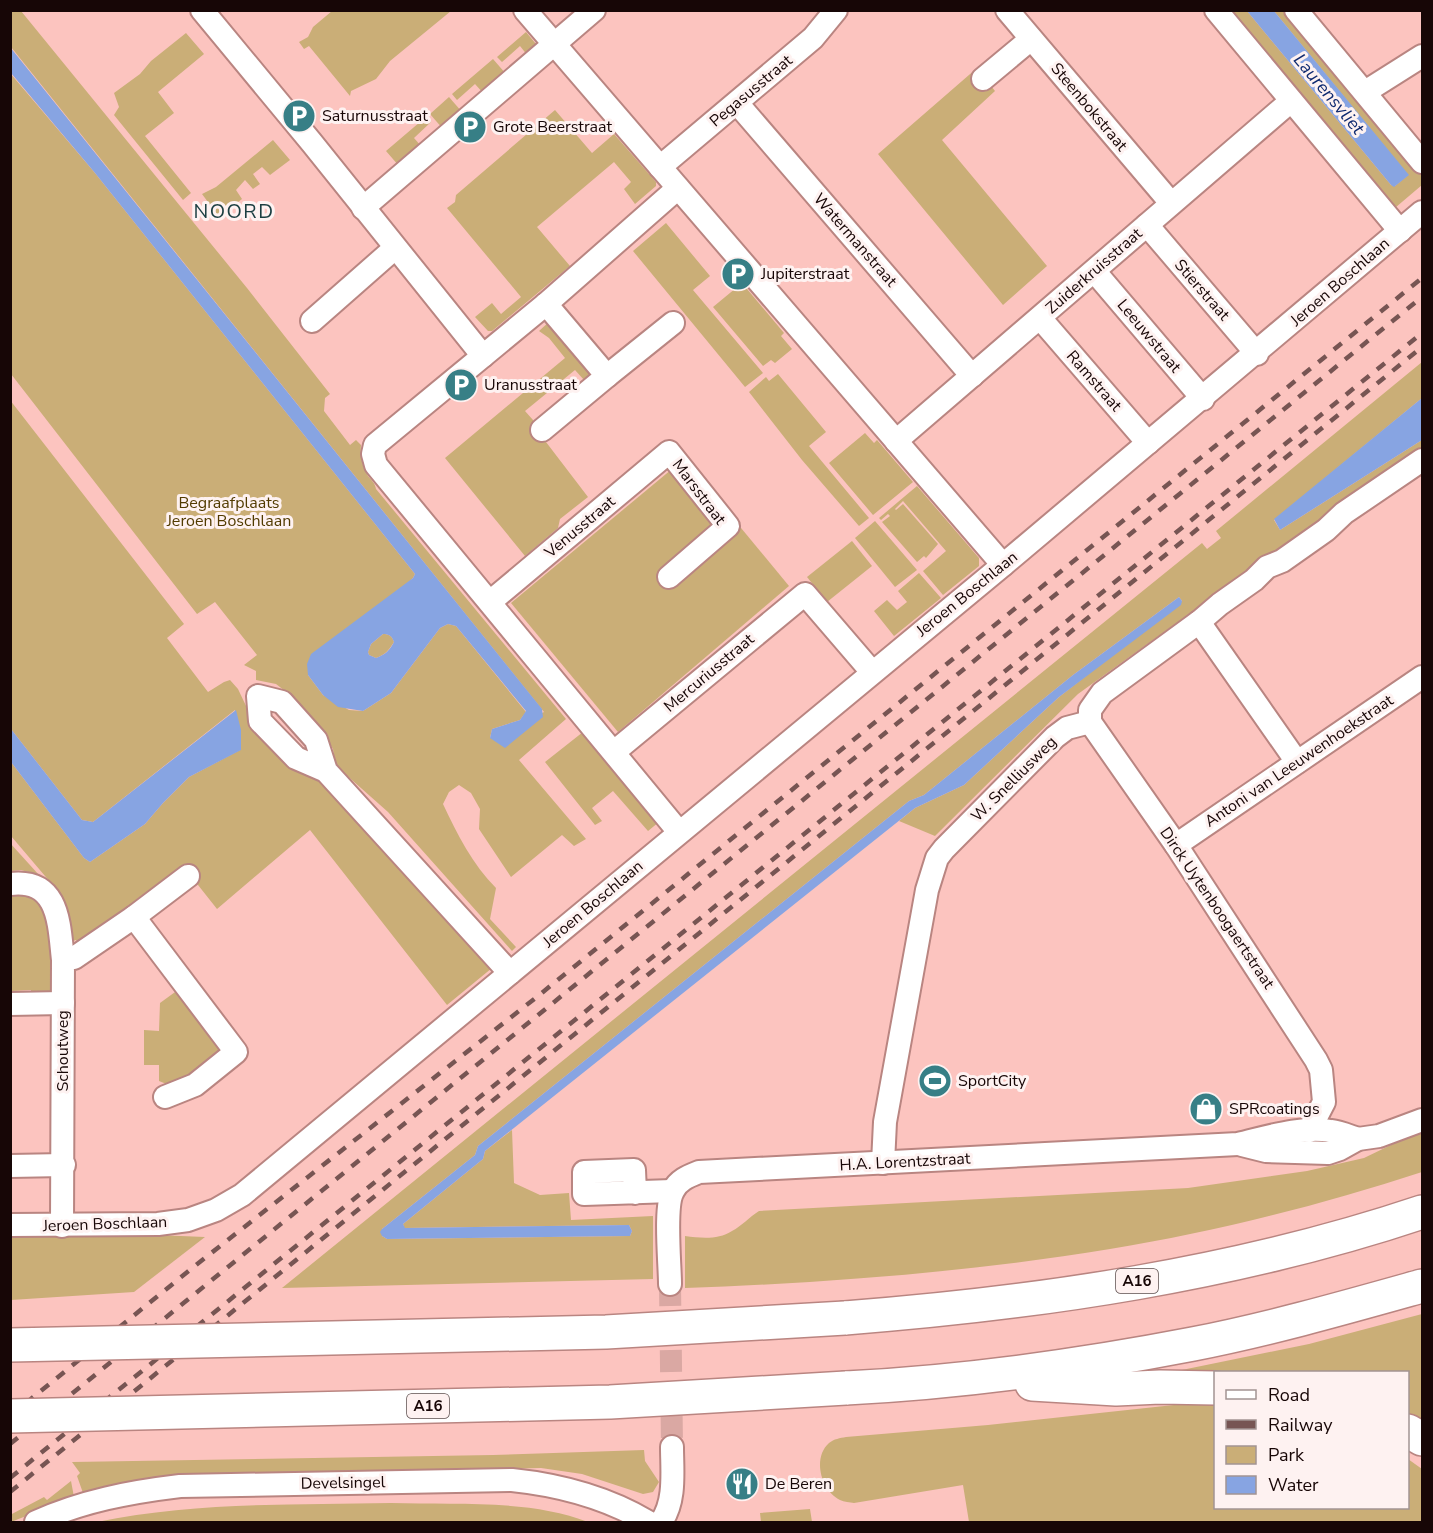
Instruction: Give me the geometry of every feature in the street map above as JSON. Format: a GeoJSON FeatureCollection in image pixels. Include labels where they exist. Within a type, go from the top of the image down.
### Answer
{"type":"FeatureCollection","features":[{"type":"Feature","properties":{"kind":"highway","name":"A16"},"geometry":{"type":"LineString","coordinates":[[10,1345],[606,1332],[910,1313],[1080,1292],[1174,1275],[1275,1254],[1391,1223],[1422,1212]]}},
{"type":"Feature","properties":{"kind":"highway","name":"A16"},"geometry":{"type":"LineString","coordinates":[[10,1416],[610,1402],[958,1380],[1194,1344],[1340,1309],[1422,1286]]}},
{"type":"Feature","properties":{"kind":"highway","name":"A16"},"geometry":{"type":"LineString","coordinates":[[958,1380],[1116,1389],[1214,1388]]}},
{"type":"Feature","properties":{"kind":"street"},"geometry":{"type":"LineString","coordinates":[[525,10],[1003,565]]}},
{"type":"Feature","properties":{"kind":"street"},"geometry":{"type":"LineString","coordinates":[[363,208],[594,10]]}},
{"type":"Feature","properties":{"kind":"street","name":"Steenbokstraat"},"geometry":{"type":"LineString","coordinates":[[1007,10],[1171,203]]}},
{"type":"Feature","properties":{"kind":"street"},"geometry":{"type":"LineString","coordinates":[[1216,10],[1400,231]]}},
{"type":"Feature","properties":{"kind":"street"},"geometry":{"type":"LineString","coordinates":[[1296,10],[1422,162]]}},
{"type":"Feature","properties":{"kind":"street","name":"Pegasusstraat"},"geometry":{"type":"LineString","coordinates":[[660,167],[813,38],[834,11]]}},
{"type":"Feature","properties":{"kind":"street"},"geometry":{"type":"LineString","coordinates":[[212,14],[483,357]]}},
{"type":"Feature","properties":{"kind":"street"},"geometry":{"type":"LineString","coordinates":[[983,79],[1031,39]]}},
{"type":"Feature","properties":{"kind":"street"},"geometry":{"type":"LineString","coordinates":[[1365,92],[1422,56]]}},
{"type":"Feature","properties":{"kind":"street","name":"Zuiderkruisstraat"},"geometry":{"type":"LineString","coordinates":[[896,441],[1291,101]]}},
{"type":"Feature","properties":{"kind":"street","name":"Watermanstraat"},"geometry":{"type":"LineString","coordinates":[[737,103],[972,376]]}},
{"type":"Feature","properties":{"kind":"street"},"geometry":{"type":"LineString","coordinates":[[678,188],[546,304],[375,445],[373,454],[376,465],[679,832]]}},
{"type":"Feature","properties":{"kind":"street","name":"Jeroen Boschlaan"},"geometry":{"type":"LineString","coordinates":[[10,1225],[158,1224],[188,1220],[216,1210],[242,1195],[1203,399],[1422,212]]}},
{"type":"Feature","properties":{"kind":"street","name":"Stierstraat"},"geometry":{"type":"LineString","coordinates":[[1147,225],[1257,354]]}},
{"type":"Feature","properties":{"kind":"street"},"geometry":{"type":"LineString","coordinates":[[312,321],[395,248]]}},
{"type":"Feature","properties":{"kind":"street","name":"Leeuwstraat"},"geometry":{"type":"LineString","coordinates":[[1095,272],[1203,399]]}},
{"type":"Feature","properties":{"kind":"street"},"geometry":{"type":"LineString","coordinates":[[546,304],[607,376]]}},
{"type":"Feature","properties":{"kind":"street","name":"Ramstraat"},"geometry":{"type":"LineString","coordinates":[[1040,318],[1148,443]]}},
{"type":"Feature","properties":{"kind":"street"},"geometry":{"type":"LineString","coordinates":[[542,430],[673,323]]}},
{"type":"Feature","properties":{"kind":"street","name":"Venusstraat"},"geometry":{"type":"LineString","coordinates":[[490,602],[669,452]]}},
{"type":"Feature","properties":{"kind":"street","name":"Marsstraat"},"geometry":{"type":"LineString","coordinates":[[669,452],[728,526],[669,577]]}},
{"type":"Feature","properties":{"kind":"street"},"geometry":{"type":"LineString","coordinates":[[1090,722],[1090,710],[1102,693],[1254,580],[1267,567],[1282,561],[1326,530],[1344,513],[1422,460]]}},
{"type":"Feature","properties":{"kind":"street","name":"Mercuriusstraat"},"geometry":{"type":"LineString","coordinates":[[614,752],[805,594],[872,672]]}},
{"type":"Feature","properties":{"kind":"street"},"geometry":{"type":"LineString","coordinates":[[1199,622],[1297,762]]}},
{"type":"Feature","properties":{"kind":"street","name":"Antoni van Leeuwenhoekstraat"},"geometry":{"type":"LineString","coordinates":[[1176,845],[1422,677]]}},
{"type":"Feature","properties":{"kind":"street","name":"Dirck Uytenboogaertstraat"},"geometry":{"type":"LineString","coordinates":[[1090,722],[1176,845],[1311,1051],[1321,1070],[1323,1102],[1309,1131]]}},
{"type":"Feature","properties":{"kind":"street","name":"W. Snelliusweg"},"geometry":{"type":"LineString","coordinates":[[883,1163],[885,1122],[927,890],[937,858],[1055,736],[1067,728],[1090,722]]}},
{"type":"Feature","properties":{"kind":"street"},"geometry":{"type":"LineString","coordinates":[[326,771],[510,973]]}},
{"type":"Feature","properties":{"kind":"street"},"geometry":{"type":"LineString","coordinates":[[63,960],[74,958],[188,876]]}},
{"type":"Feature","properties":{"kind":"street","name":"Schoutweg"},"geometry":{"type":"LineString","coordinates":[[10,884],[32,885],[45,893],[57,913],[63,960],[62,1226]]}},
{"type":"Feature","properties":{"kind":"street"},"geometry":{"type":"LineString","coordinates":[[134,917],[236,1052],[195,1084],[165,1097]]}},
{"type":"Feature","properties":{"kind":"street"},"geometry":{"type":"LineString","coordinates":[[10,1004],[63,1003]]}},
{"type":"Feature","properties":{"kind":"street"},"geometry":{"type":"LineString","coordinates":[[1323,1102],[1358,1139]]}},
{"type":"Feature","properties":{"kind":"street","name":"H.A. Lorentzstraat"},"geometry":{"type":"LineString","coordinates":[[1238,1144],[1266,1151],[1328,1153],[1358,1139],[1379,1136],[1422,1120]]}},
{"type":"Feature","properties":{"kind":"street","name":"H.A. Lorentzstraat"},"geometry":{"type":"LineString","coordinates":[[672,1191],[684,1178],[699,1172],[1238,1144],[1277,1134],[1309,1131],[1329,1130],[1358,1139]]}},
{"type":"Feature","properties":{"kind":"street"},"geometry":{"type":"LineString","coordinates":[[10,1166],[64,1165]]}},
{"type":"Feature","properties":{"kind":"street"},"geometry":{"type":"LineString","coordinates":[[634,1193],[672,1191],[669,1210],[670,1284]]}},
{"type":"Feature","properties":{"kind":"street"},"geometry":{"type":"LineString","coordinates":[[661,1522],[665,1517],[672,1494],[672,1447]]}},
{"type":"Feature","properties":{"kind":"street","name":"Develsingel"},"geometry":{"type":"LineString","coordinates":[[36,1522],[78,1505],[146,1490],[180,1486],[512,1480],[545,1484],[603,1499],[648,1522]]}},
{"type":"Feature","properties":{"kind":"green space","name":"Begraafplaats Jeroen Boschlaan"},"geometry":{"type":"Polygon","coordinates":[[[11,11],[21,11],[247,288],[330,394],[325,398],[324,411],[350,445],[356,440],[361,445],[363,465],[376,489],[566,719],[519,760],[586,839],[574,846],[562,835],[511,877],[479,829],[480,809],[471,793],[459,785],[449,792],[443,804],[466,849],[496,888],[490,919],[516,947],[512,951],[388,812],[335,765],[333,749],[316,723],[289,694],[276,684],[256,680],[256,671],[244,665],[257,655],[215,602],[197,614],[11,374],[10,73],[95,173],[415,574],[308,675],[323,695],[349,710],[363,711],[391,693],[440,628],[448,624],[456,626],[526,712],[520,720],[492,729],[490,738],[544,712],[11,47],[11,11]]]}},
{"type":"Feature","properties":{"kind":"green space"},"geometry":{"type":"Polygon","coordinates":[[[332,11],[451,11],[390,61],[376,79],[351,91],[350,96],[309,46],[304,49],[299,42],[308,37],[313,27],[332,11]]]}},
{"type":"Feature","properties":{"kind":"green space"},"geometry":{"type":"Polygon","coordinates":[[[1223,11],[1247,11],[1391,185],[1395,186],[1408,175],[1274,11],[1289,11],[1422,171],[1422,185],[1389,213],[1223,11]]]}},
{"type":"Feature","properties":{"kind":"green space"},"geometry":{"type":"Polygon","coordinates":[[[526,32],[536,44],[528,56],[520,46],[502,62],[497,57],[526,32]]]}},
{"type":"Feature","properties":{"kind":"green space"},"geometry":{"type":"Polygon","coordinates":[[[186,33],[204,54],[158,92],[174,113],[145,136],[191,193],[183,200],[114,115],[119,107],[114,93],[140,74],[151,61],[186,33]]]}},
{"type":"Feature","properties":{"kind":"green space"},"geometry":{"type":"Polygon","coordinates":[[[493,59],[506,74],[484,94],[475,84],[457,100],[452,94],[493,59]]]}},
{"type":"Feature","properties":{"kind":"green space"},"geometry":{"type":"Polygon","coordinates":[[[977,68],[995,91],[942,140],[1047,266],[1003,305],[878,154],[977,68]]]}},
{"type":"Feature","properties":{"kind":"green space"},"geometry":{"type":"Polygon","coordinates":[[[449,97],[462,112],[443,129],[430,114],[449,97]]]}},
{"type":"Feature","properties":{"kind":"green space"},"geometry":{"type":"Polygon","coordinates":[[[555,110],[592,153],[614,134],[656,182],[656,186],[635,204],[624,189],[631,182],[614,162],[537,227],[570,266],[492,331],[488,331],[475,317],[492,303],[501,314],[521,297],[447,208],[455,202],[456,195],[555,110]]]}},
{"type":"Feature","properties":{"kind":"green space"},"geometry":{"type":"Polygon","coordinates":[[[427,116],[431,122],[414,138],[421,146],[399,166],[386,151],[427,116]]]}},
{"type":"Feature","properties":{"kind":"green space"},"geometry":{"type":"Polygon","coordinates":[[[273,140],[290,160],[270,175],[262,167],[253,174],[260,184],[253,189],[245,180],[236,190],[242,199],[219,217],[202,194],[216,187],[273,140]]]}},
{"type":"Feature","properties":{"kind":"green space"},"geometry":{"type":"Polygon","coordinates":[[[666,223],[710,276],[693,290],[763,373],[745,387],[633,251],[666,223]]]}},
{"type":"Feature","properties":{"kind":"green space"},"geometry":{"type":"Polygon","coordinates":[[[742,283],[784,333],[781,336],[792,349],[775,363],[771,360],[763,366],[713,307],[742,283]]]}},
{"type":"Feature","properties":{"kind":"green space"},"geometry":{"type":"Polygon","coordinates":[[[550,321],[593,372],[584,380],[575,370],[525,411],[533,420],[533,425],[588,497],[560,519],[558,528],[525,556],[445,458],[565,358],[549,338],[539,331],[550,321]]]}},
{"type":"Feature","properties":{"kind":"green space"},"geometry":{"type":"Polygon","coordinates":[[[1422,362],[1422,398],[1274,520],[1280,530],[1422,440],[1422,448],[1330,512],[1321,528],[1310,527],[1078,694],[935,836],[899,821],[915,808],[964,785],[1059,697],[1182,601],[1179,597],[1073,675],[924,795],[909,801],[478,1146],[475,1155],[382,1229],[382,1236],[387,1239],[630,1236],[632,1231],[629,1225],[404,1228],[403,1224],[483,1159],[485,1151],[512,1130],[514,1183],[540,1195],[569,1193],[571,1220],[653,1216],[653,1279],[282,1288],[1202,543],[1207,549],[1221,538],[1216,531],[1422,362]]]}},
{"type":"Feature","properties":{"kind":"green space"},"geometry":{"type":"Polygon","coordinates":[[[778,374],[826,432],[809,446],[869,518],[859,526],[802,460],[749,392],[766,377],[769,381],[778,374]]]}},
{"type":"Feature","properties":{"kind":"green space"},"geometry":{"type":"Polygon","coordinates":[[[10,400],[184,624],[167,638],[208,692],[230,680],[238,689],[256,727],[326,780],[492,968],[447,1005],[310,830],[217,909],[183,866],[137,899],[135,907],[81,947],[76,940],[70,942],[68,913],[62,896],[11,836],[11,762],[84,858],[90,862],[145,824],[189,777],[240,750],[235,710],[93,822],[82,820],[11,729],[10,400]]]}},
{"type":"Feature","properties":{"kind":"green space"},"geometry":{"type":"Polygon","coordinates":[[[865,433],[874,443],[877,440],[913,482],[873,515],[829,463],[865,433]]]}},
{"type":"Feature","properties":{"kind":"green space"},"geometry":{"type":"Polygon","coordinates":[[[684,459],[789,586],[618,732],[511,603],[684,459]]]}},
{"type":"Feature","properties":{"kind":"green space"},"geometry":{"type":"Polygon","coordinates":[[[917,486],[979,558],[979,566],[943,595],[923,571],[946,551],[903,501],[895,509],[903,504],[938,544],[926,558],[924,556],[917,562],[882,522],[890,516],[888,514],[881,520],[879,518],[917,486]]]}},
{"type":"Feature","properties":{"kind":"green space"},"geometry":{"type":"Polygon","coordinates":[[[875,521],[917,570],[895,587],[855,538],[875,521]]]}},
{"type":"Feature","properties":{"kind":"green space"},"geometry":{"type":"Polygon","coordinates":[[[852,541],[872,566],[827,602],[807,577],[852,541]]]}},
{"type":"Feature","properties":{"kind":"green space"},"geometry":{"type":"Polygon","coordinates":[[[919,573],[941,598],[894,636],[874,611],[887,600],[897,610],[907,602],[898,591],[919,573]]]}},
{"type":"Feature","properties":{"kind":"green space"},"geometry":{"type":"Polygon","coordinates":[[[383,634],[391,637],[394,642],[392,645],[379,657],[369,655],[371,644],[383,634]]]}},
{"type":"Feature","properties":{"kind":"green space"},"geometry":{"type":"Polygon","coordinates":[[[583,732],[659,822],[648,831],[613,791],[592,808],[602,821],[595,825],[545,762],[583,732]]]}},
{"type":"Feature","properties":{"kind":"green space"},"geometry":{"type":"Polygon","coordinates":[[[10,843],[39,875],[21,870],[11,871],[10,843]]]}},
{"type":"Feature","properties":{"kind":"green space"},"geometry":{"type":"Polygon","coordinates":[[[10,888],[25,888],[52,913],[52,994],[31,997],[31,990],[11,991],[10,888]]]}},
{"type":"Feature","properties":{"kind":"green space"},"geometry":{"type":"Polygon","coordinates":[[[182,987],[221,1050],[217,1057],[174,1087],[159,1081],[159,1065],[144,1065],[144,1030],[159,1031],[160,1003],[182,987]]]}},
{"type":"Feature","properties":{"kind":"green space"},"geometry":{"type":"Polygon","coordinates":[[[1422,1130],[1422,1172],[1345,1196],[1228,1226],[1110,1249],[1004,1264],[845,1280],[685,1288],[685,1236],[703,1238],[727,1234],[759,1211],[1188,1188],[1307,1171],[1364,1158],[1422,1130]]]}},
{"type":"Feature","properties":{"kind":"green space"},"geometry":{"type":"Polygon","coordinates":[[[10,1229],[205,1237],[134,1292],[11,1300],[10,1229]]]}},
{"type":"Feature","properties":{"kind":"green space"},"geometry":{"type":"Polygon","coordinates":[[[1422,1314],[1422,1425],[1409,1416],[1409,1371],[1214,1371],[1133,1380],[1309,1344],[1422,1314]]]}},
{"type":"Feature","properties":{"kind":"green space"},"geometry":{"type":"Polygon","coordinates":[[[1183,1404],[1214,1405],[1214,1509],[1409,1509],[1409,1460],[1422,1469],[1422,1522],[969,1522],[963,1485],[854,1503],[842,1501],[833,1496],[821,1474],[820,1465],[824,1449],[835,1440],[1183,1404]]]}},
{"type":"Feature","properties":{"kind":"green space"},"geometry":{"type":"Polygon","coordinates":[[[644,1450],[645,1461],[659,1482],[653,1492],[643,1494],[582,1474],[541,1468],[250,1474],[83,1493],[77,1476],[80,1473],[72,1462],[493,1455],[644,1450]]]}},
{"type":"Feature","properties":{"kind":"green space"},"geometry":{"type":"Polygon","coordinates":[[[71,1481],[74,1497],[11,1522],[10,1515],[44,1497],[47,1500],[71,1481]]]}},
{"type":"Feature","properties":{"kind":"green space"},"geometry":{"type":"Polygon","coordinates":[[[391,1503],[517,1506],[588,1522],[97,1522],[206,1508],[391,1503]]]}},
{"type":"Feature","properties":{"kind":"green space"},"geometry":{"type":"Polygon","coordinates":[[[810,1509],[812,1522],[761,1522],[760,1513],[810,1509]]]}},
{"type":"Feature","properties":{"kind":"water","name":"Laurensvliet"},"geometry":{"type":"Polygon","coordinates":[[[1247,11],[1274,11],[1409,175],[1394,187],[1391,185],[1247,11]]]}},
{"type":"Feature","properties":{"kind":"water"},"geometry":{"type":"Polygon","coordinates":[[[10,47],[542,709],[543,717],[505,748],[490,738],[492,729],[520,720],[526,711],[456,626],[448,624],[440,628],[391,693],[363,711],[338,707],[323,695],[308,675],[307,664],[311,654],[413,578],[415,574],[95,173],[11,73],[10,47]],[[383,634],[371,644],[369,655],[376,658],[385,654],[391,647],[393,640],[390,636],[383,634]]]}},
{"type":"Feature","properties":{"kind":"water"},"geometry":{"type":"Polygon","coordinates":[[[1422,398],[1422,440],[1280,530],[1274,519],[1422,398]]]}},
{"type":"Feature","properties":{"kind":"water"},"geometry":{"type":"Polygon","coordinates":[[[1179,597],[1182,601],[1181,605],[1059,697],[964,785],[915,808],[485,1151],[483,1159],[403,1224],[405,1228],[629,1225],[632,1231],[630,1236],[387,1239],[382,1236],[380,1232],[382,1229],[475,1155],[478,1146],[909,801],[924,795],[1073,675],[1179,597]]]}},
{"type":"Feature","properties":{"kind":"water"},"geometry":{"type":"Polygon","coordinates":[[[236,710],[241,730],[241,750],[189,777],[145,824],[90,862],[84,858],[11,762],[11,729],[82,820],[93,822],[236,710]]]}},
{"type":"Feature","properties":{"kind":"tunnel"},"geometry":{"type":"LineString","coordinates":[[670,1284],[672,1447]]}},
{"type":"Feature","properties":{"kind":"railway"},"geometry":{"type":"LineString","coordinates":[[10,1416],[196,1265],[538,996],[1422,278]]}},
{"type":"Feature","properties":{"kind":"railway"},"geometry":{"type":"LineString","coordinates":[[10,1444],[1422,297]]}},
{"type":"Feature","properties":{"kind":"railway"},"geometry":{"type":"LineString","coordinates":[[10,1478],[1422,333]]}},
{"type":"Feature","properties":{"kind":"railway"},"geometry":{"type":"LineString","coordinates":[[10,1492],[1422,347]]}},
{"type":"Feature","properties":{"kind":"place","name":"Saturnusstraat"},"geometry":{"type":"Point","coordinates":[299,116]}},
{"type":"Feature","properties":{"kind":"place","name":"Grote Beerstraat"},"geometry":{"type":"Point","coordinates":[470,127]}},
{"type":"Feature","properties":{"kind":"place","name":"Jupiterstraat"},"geometry":{"type":"Point","coordinates":[738,274]}},
{"type":"Feature","properties":{"kind":"place","name":"Uranusstraat"},"geometry":{"type":"Point","coordinates":[461,385]}},
{"type":"Feature","properties":{"kind":"place","name":"SportCity"},"geometry":{"type":"Point","coordinates":[935,1081]}},
{"type":"Feature","properties":{"kind":"place","name":"SPRcoatings"},"geometry":{"type":"Point","coordinates":[1206,1109]}},
{"type":"Feature","properties":{"kind":"place","name":"De Beren"},"geometry":{"type":"Point","coordinates":[742,1484]}},
{"type":"Feature","properties":{"kind":"district","name":"NOORD"},"geometry":{"type":"Point","coordinates":[234,211]}}]}
